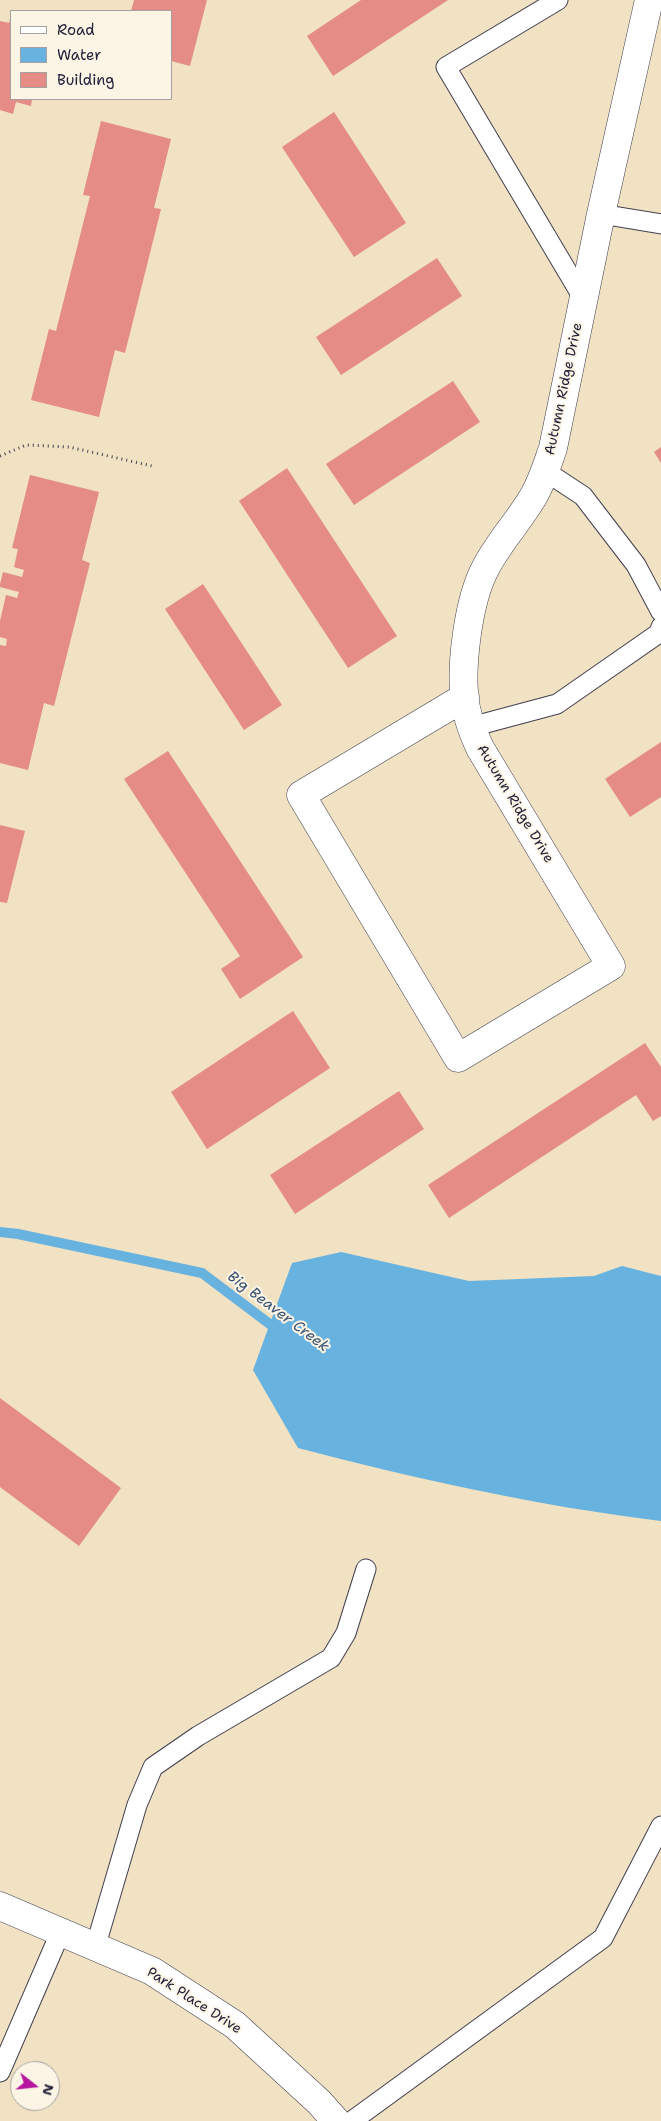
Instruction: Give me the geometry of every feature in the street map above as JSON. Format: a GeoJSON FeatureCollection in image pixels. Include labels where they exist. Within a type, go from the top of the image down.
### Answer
{"type":"FeatureCollection","features":[{"type":"Feature","properties":{"kind":"street","name":"Autumn Ridge Drive"},"geometry":{"type":"LineString","coordinates":[[465,697],[301,795],[458,1058],[611,966],[480,748],[471,727],[465,697],[464,676],[470,614],[476,591],[486,567],[533,497],[553,448],[601,214],[649,0]]}},
{"type":"Feature","properties":{"kind":"street","name":"Park Place Drive"},"geometry":{"type":"LineString","coordinates":[[0,1906],[152,1971],[235,2025],[319,2102],[336,2121]]}},
{"type":"Feature","properties":{"kind":"lane"},"geometry":{"type":"LineString","coordinates":[[558,0],[446,67],[583,298]]}},
{"type":"Feature","properties":{"kind":"lane"},"geometry":{"type":"LineString","coordinates":[[601,214],[661,224]]}},
{"type":"Feature","properties":{"kind":"lane"},"geometry":{"type":"LineString","coordinates":[[545,471],[583,496],[636,565],[661,612]]}},
{"type":"Feature","properties":{"kind":"lane"},"geometry":{"type":"LineString","coordinates":[[471,727],[558,704],[659,633],[661,627]]}},
{"type":"Feature","properties":{"kind":"lane"},"geometry":{"type":"LineString","coordinates":[[95,1948],[137,1806],[153,1767],[198,1736],[331,1658],[346,1633],[366,1569]]}},
{"type":"Feature","properties":{"kind":"lane"},"geometry":{"type":"LineString","coordinates":[[352,2121],[603,1938],[661,1826]]}},
{"type":"Feature","properties":{"kind":"lane"},"geometry":{"type":"LineString","coordinates":[[0,2072],[61,1931]]}},
{"type":"Feature","properties":{"kind":"path"},"geometry":{"type":"LineString","coordinates":[[0,456],[26,446],[69,447],[152,466]]}},
{"type":"Feature","properties":{"kind":"water"},"geometry":{"type":"Polygon","coordinates":[[[341,1252],[469,1281],[594,1276],[622,1266],[661,1276],[661,1521],[569,1508],[478,1490],[298,1448],[253,1370],[292,1263],[341,1252]]]}},
{"type":"Feature","properties":{"kind":"building"},"geometry":{"type":"Polygon","coordinates":[[[134,0],[207,0],[190,66],[172,61],[172,10],[131,10],[134,0]]]}},
{"type":"Feature","properties":{"kind":"building"},"geometry":{"type":"Polygon","coordinates":[[[361,0],[448,0],[333,76],[307,36],[361,0]]]}},
{"type":"Feature","properties":{"kind":"building"},"geometry":{"type":"Polygon","coordinates":[[[10,19],[10,100],[32,100],[31,106],[16,102],[13,114],[0,110],[0,21],[9,23],[10,19]]]}},
{"type":"Feature","properties":{"kind":"building"},"geometry":{"type":"Polygon","coordinates":[[[334,112],[406,223],[354,257],[282,147],[334,112]]]}},
{"type":"Feature","properties":{"kind":"building"},"geometry":{"type":"Polygon","coordinates":[[[101,121],[171,139],[154,208],[161,209],[125,353],[115,350],[99,417],[31,400],[49,329],[56,331],[90,196],[83,195],[101,121]]]}},
{"type":"Feature","properties":{"kind":"building"},"geometry":{"type":"Polygon","coordinates":[[[437,258],[462,296],[341,375],[316,337],[437,258]]]}},
{"type":"Feature","properties":{"kind":"building"},"geometry":{"type":"Polygon","coordinates":[[[453,381],[480,422],[354,505],[326,464],[453,381]]]}},
{"type":"Feature","properties":{"kind":"building"},"geometry":{"type":"Polygon","coordinates":[[[661,447],[661,463],[654,452],[661,447]]]}},
{"type":"Feature","properties":{"kind":"building"},"geometry":{"type":"Polygon","coordinates":[[[287,468],[397,636],[348,668],[239,501],[287,468]]]}},
{"type":"Feature","properties":{"kind":"building"},"geometry":{"type":"Polygon","coordinates":[[[30,475],[99,492],[82,560],[90,563],[54,706],[44,703],[28,770],[0,763],[0,645],[6,646],[7,639],[0,637],[0,621],[6,595],[17,598],[19,592],[0,587],[0,584],[3,572],[22,577],[24,570],[14,567],[18,549],[12,548],[30,475]]]}},
{"type":"Feature","properties":{"kind":"building"},"geometry":{"type":"Polygon","coordinates":[[[203,584],[282,705],[244,730],[165,609],[203,584]]]}},
{"type":"Feature","properties":{"kind":"building"},"geometry":{"type":"Polygon","coordinates":[[[661,742],[661,797],[630,817],[605,779],[661,742]]]}},
{"type":"Feature","properties":{"kind":"building"},"geometry":{"type":"Polygon","coordinates":[[[168,751],[303,957],[240,999],[221,969],[240,956],[124,779],[168,751]]]}},
{"type":"Feature","properties":{"kind":"building"},"geometry":{"type":"Polygon","coordinates":[[[0,825],[25,831],[7,903],[0,902],[0,825]]]}},
{"type":"Feature","properties":{"kind":"building"},"geometry":{"type":"Polygon","coordinates":[[[293,1011],[330,1068],[207,1149],[171,1092],[293,1011]]]}},
{"type":"Feature","properties":{"kind":"building"},"geometry":{"type":"Polygon","coordinates":[[[645,1043],[661,1067],[661,1116],[653,1121],[636,1095],[449,1218],[428,1185],[645,1043]]]}},
{"type":"Feature","properties":{"kind":"building"},"geometry":{"type":"Polygon","coordinates":[[[399,1091],[424,1129],[295,1214],[270,1175],[399,1091]]]}},
{"type":"Feature","properties":{"kind":"building"},"geometry":{"type":"Polygon","coordinates":[[[0,1398],[121,1488],[79,1546],[0,1487],[0,1398]]]}},
{"type":"Feature","properties":{"kind":"waterway","name":"Big Beaver Creek"},"geometry":{"type":"LineString","coordinates":[[0,1232],[18,1234],[202,1273],[279,1331]]}}]}
